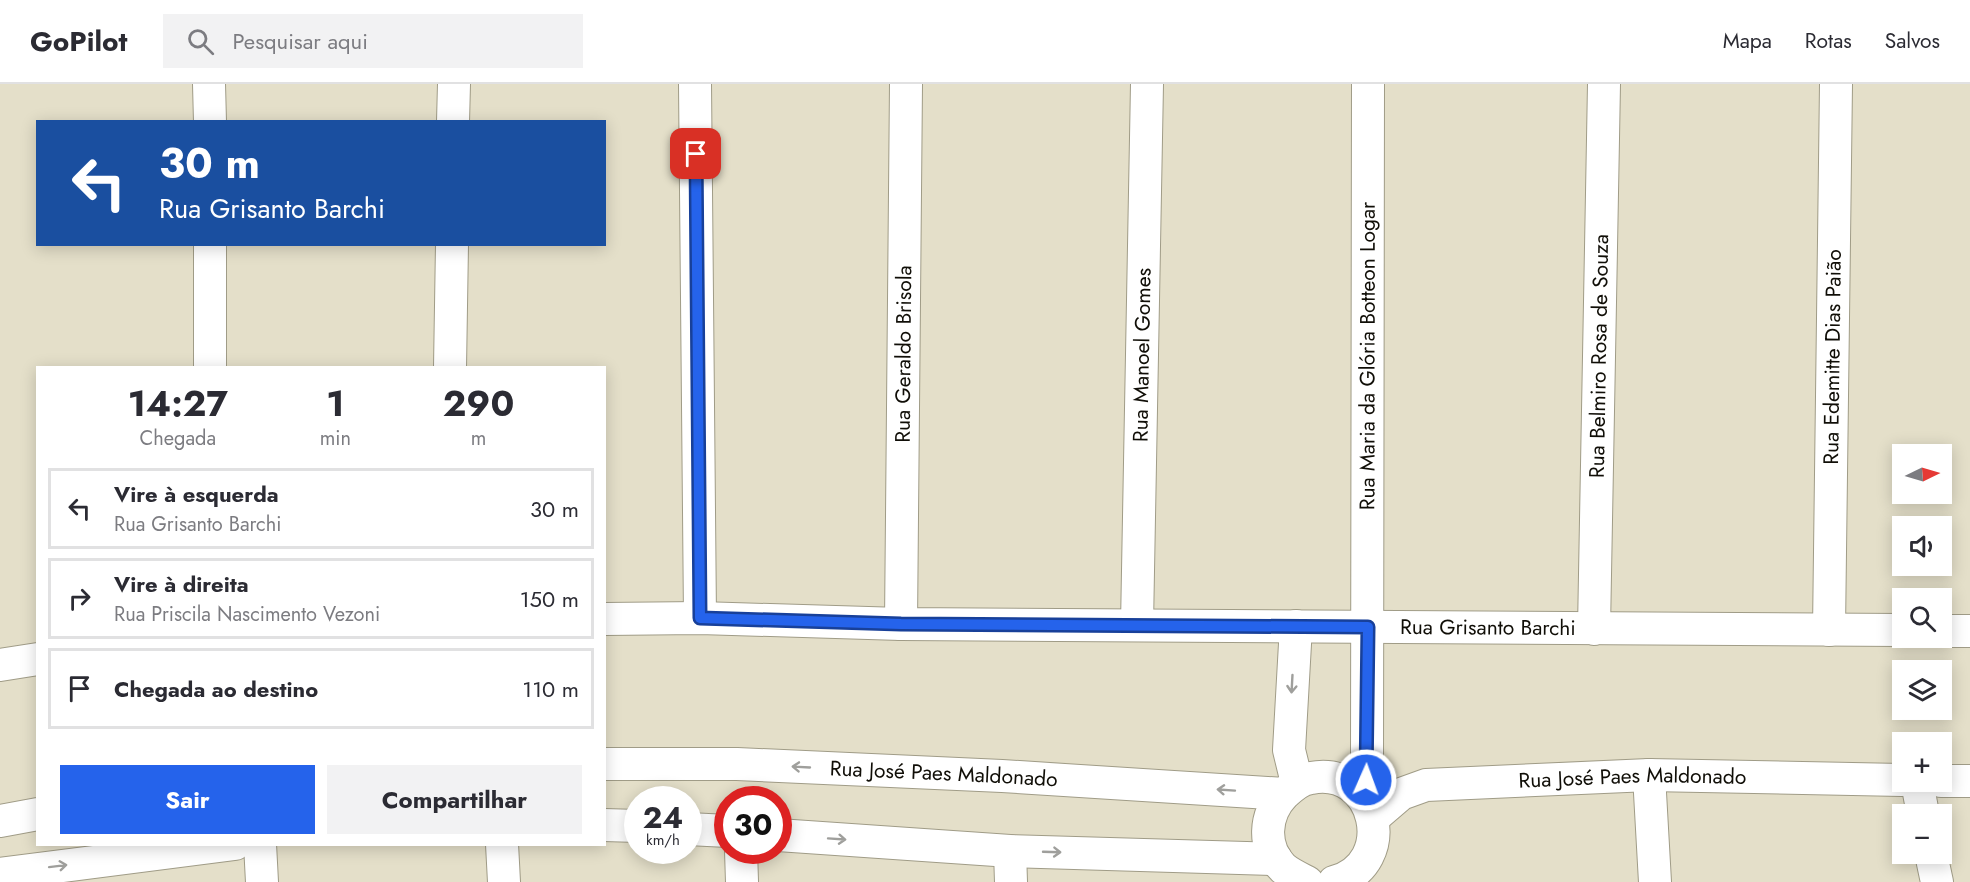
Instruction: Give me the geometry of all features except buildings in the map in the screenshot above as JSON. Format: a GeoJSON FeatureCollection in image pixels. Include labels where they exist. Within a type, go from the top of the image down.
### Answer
{"type":"FeatureCollection","features":[{"type":"Feature","properties":{"kind":"street"},"geometry":{"type":"LineString","coordinates":[[209,84],[210,120]]}},
{"type":"Feature","properties":{"kind":"street"},"geometry":{"type":"LineString","coordinates":[[453,120],[454,84]]}},
{"type":"Feature","properties":{"kind":"street"},"geometry":{"type":"LineString","coordinates":[[695,84],[700,618]]}},
{"type":"Feature","properties":{"kind":"street","name":"Rua Geraldo Brisola"},"geometry":{"type":"LineString","coordinates":[[901,624],[906,84]]}},
{"type":"Feature","properties":{"kind":"street","name":"Rua Manoel Gomes"},"geometry":{"type":"LineString","coordinates":[[1137,625],[1147,84]]}},
{"type":"Feature","properties":{"kind":"street","name":"Rua Maria da Glória Botteon Logar"},"geometry":{"type":"LineString","coordinates":[[1368,84],[1369,809],[1374,834],[1371,850],[1371,882]]}},
{"type":"Feature","properties":{"kind":"street","name":"Rua Belmiro Rosa de Souza"},"geometry":{"type":"LineString","coordinates":[[1594,629],[1604,84]]}},
{"type":"Feature","properties":{"kind":"street","name":"Rua Edemitte Dias Paião"},"geometry":{"type":"LineString","coordinates":[[1829,630],[1836,84]]}},
{"type":"Feature","properties":{"kind":"street"},"geometry":{"type":"LineString","coordinates":[[210,246],[210,366]]}},
{"type":"Feature","properties":{"kind":"street"},"geometry":{"type":"LineString","coordinates":[[450,366],[452,246]]}},
{"type":"Feature","properties":{"kind":"street","name":"Rua Grisanto Barchi"},"geometry":{"type":"LineString","coordinates":[[606,619],[700,618],[901,624],[1892,630]]}},
{"type":"Feature","properties":{"kind":"street"},"geometry":{"type":"LineString","coordinates":[[1293,875],[1270,847],[1268,834],[1269,818],[1275,804],[1291,788],[1289,750],[1296,626]]}},
{"type":"Feature","properties":{"kind":"street"},"geometry":{"type":"LineString","coordinates":[[1952,631],[1970,631]]}},
{"type":"Feature","properties":{"kind":"street"},"geometry":{"type":"LineString","coordinates":[[0,665],[36,659]]}},
{"type":"Feature","properties":{"kind":"street","name":"Rua José Paes Maldonado"},"geometry":{"type":"LineString","coordinates":[[606,764],[737,764],[1291,788],[1311,778],[1328,777],[1343,781],[1356,790],[1369,809],[1426,785],[1648,775],[1892,780]]}},
{"type":"Feature","properties":{"kind":"street"},"geometry":{"type":"LineString","coordinates":[[1648,775],[1655,882]]}},
{"type":"Feature","properties":{"kind":"street"},"geometry":{"type":"LineString","coordinates":[[1952,781],[1970,782]]}},
{"type":"Feature","properties":{"kind":"street"},"geometry":{"type":"LineString","coordinates":[[0,821],[36,814]]}},
{"type":"Feature","properties":{"kind":"street"},"geometry":{"type":"LineString","coordinates":[[606,825],[624,826]]}},
{"type":"Feature","properties":{"kind":"street"},"geometry":{"type":"LineString","coordinates":[[792,836],[1010,851],[1293,875]]}},
{"type":"Feature","properties":{"kind":"street"},"geometry":{"type":"LineString","coordinates":[[0,874],[219,846]]}},
{"type":"Feature","properties":{"kind":"street"},"geometry":{"type":"LineString","coordinates":[[260,846],[262,882]]}},
{"type":"Feature","properties":{"kind":"street"},"geometry":{"type":"LineString","coordinates":[[502,846],[504,882]]}},
{"type":"Feature","properties":{"kind":"street"},"geometry":{"type":"LineString","coordinates":[[1334,882],[1351,875],[1363,864],[1371,850]]}},
{"type":"Feature","properties":{"kind":"street"},"geometry":{"type":"LineString","coordinates":[[1010,851],[1011,882]]}},
{"type":"Feature","properties":{"kind":"street"},"geometry":{"type":"LineString","coordinates":[[741,864],[742,882]]}},
{"type":"Feature","properties":{"kind":"street"},"geometry":{"type":"LineString","coordinates":[[1933,864],[1937,882]]}},
{"type":"Feature","properties":{"kind":"route"},"geometry":{"type":"LineString","coordinates":[[696,154],[700,618],[901,624],[1368,627],[1366,780]]}}]}
